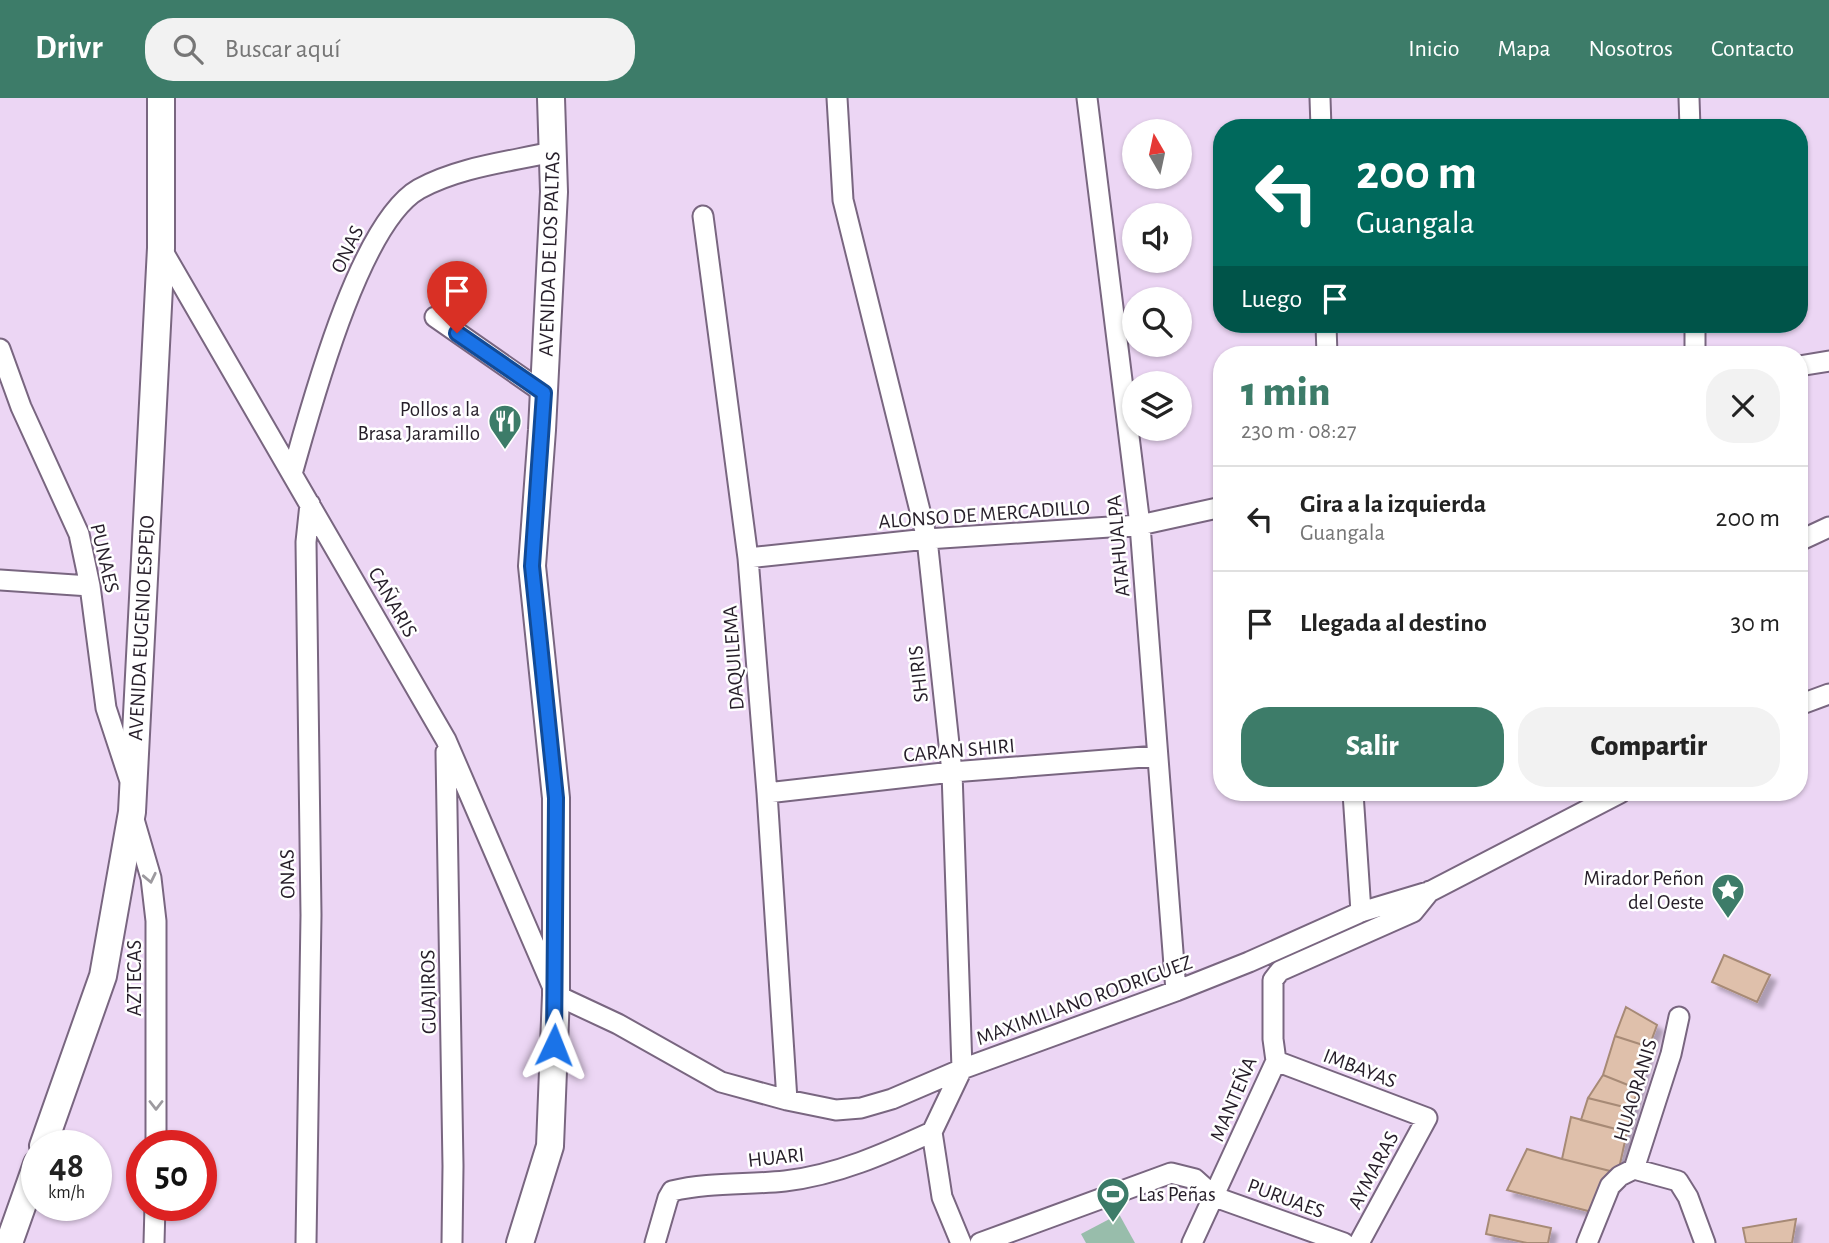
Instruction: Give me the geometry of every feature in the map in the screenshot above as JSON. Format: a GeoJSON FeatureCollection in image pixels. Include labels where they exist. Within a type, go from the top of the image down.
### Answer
{"type":"FeatureCollection","features":[{"type":"Feature","properties":{"kind":"main road","name":"AVENIDA EUGENIO ESPEJO"},"geometry":{"type":"LineString","coordinates":[[49,1130],[103,976],[132,799],[160,248],[161,98]]}},
{"type":"Feature","properties":{"kind":"main road","name":"AVENIDA DE LOS PALTAS"},"geometry":{"type":"LineString","coordinates":[[520,1243],[550,1146],[556,995],[556,798],[532,566],[554,192],[551,98]]}},
{"type":"Feature","properties":{"kind":"main road"},"geometry":{"type":"LineString","coordinates":[[9,1243],[21,1209]]}},
{"type":"Feature","properties":{"kind":"street","name":"SHIRIS"},"geometry":{"type":"LineString","coordinates":[[837,98],[843,200],[927,539],[952,772],[962,1069],[932,1132]]}},
{"type":"Feature","properties":{"kind":"street","name":"ATAHUALPA"},"geometry":{"type":"LineString","coordinates":[[1087,98],[1140,525],[1176,991]]}},
{"type":"Feature","properties":{"kind":"street"},"geometry":{"type":"LineString","coordinates":[[1320,98],[1321,119]]}},
{"type":"Feature","properties":{"kind":"street"},"geometry":{"type":"LineString","coordinates":[[1689,98],[1690,119]]}},
{"type":"Feature","properties":{"kind":"street","name":"ONAS"},"geometry":{"type":"LineString","coordinates":[[292,474],[315,395],[362,263],[392,213],[417,190],[462,171],[552,152]]}},
{"type":"Feature","properties":{"kind":"street","name":"DAQUILEMA"},"geometry":{"type":"LineString","coordinates":[[703,216],[748,558],[767,793],[786,1100]]}},
{"type":"Feature","properties":{"kind":"street","name":"CAÑARIS"},"geometry":{"type":"LineString","coordinates":[[160,248],[446,740],[556,995]]}},
{"type":"Feature","properties":{"kind":"street"},"geometry":{"type":"LineString","coordinates":[[435,317],[544,393]]}},
{"type":"Feature","properties":{"kind":"street","name":"PUNAES"},"geometry":{"type":"LineString","coordinates":[[0,349],[21,407],[79,534],[90,586],[106,708],[132,799]]}},
{"type":"Feature","properties":{"kind":"street"},"geometry":{"type":"LineString","coordinates":[[1808,364],[1829,361]]}},
{"type":"Feature","properties":{"kind":"street","name":"ONAS"},"geometry":{"type":"LineString","coordinates":[[306,1243],[311,929],[306,542],[310,504]]}},
{"type":"Feature","properties":{"kind":"street","name":"ALONSO DE MERCADILLO"},"geometry":{"type":"LineString","coordinates":[[748,558],[927,539],[1140,525],[1213,509]]}},
{"type":"Feature","properties":{"kind":"street"},"geometry":{"type":"LineString","coordinates":[[1808,537],[1829,527]]}},
{"type":"Feature","properties":{"kind":"street"},"geometry":{"type":"LineString","coordinates":[[0,580],[90,586]]}},
{"type":"Feature","properties":{"kind":"street"},"geometry":{"type":"LineString","coordinates":[[1808,702],[1829,694]]}},
{"type":"Feature","properties":{"kind":"street","name":"GUAJIROS"},"geometry":{"type":"LineString","coordinates":[[446,740],[452,1243]]}},
{"type":"Feature","properties":{"kind":"street","name":"CARAN SHIRI"},"geometry":{"type":"LineString","coordinates":[[767,793],[952,772],[1157,756]]}},
{"type":"Feature","properties":{"kind":"street","name":"AZTECAS"},"geometry":{"type":"LineString","coordinates":[[132,799],[151,877],[156,920],[156,1130]]}},
{"type":"Feature","properties":{"kind":"street"},"geometry":{"type":"LineString","coordinates":[[1354,801],[1361,912]]}},
{"type":"Feature","properties":{"kind":"street","name":"MAXIMILIANO RODRIGUEZ"},"geometry":{"type":"LineString","coordinates":[[556,995],[618,1024],[721,1082],[786,1100],[836,1110],[861,1108],[892,1100],[962,1069],[1176,991],[1361,912],[1431,891],[1605,801]]}},
{"type":"Feature","properties":{"kind":"street","name":"MANTEÑA"},"geometry":{"type":"LineString","coordinates":[[1192,1243],[1276,1061],[1273,1039],[1273,980],[1280,971],[1413,912],[1431,891]]}},
{"type":"Feature","properties":{"kind":"street","name":"HUAORANIS"},"geometry":{"type":"LineString","coordinates":[[1587,1243],[1610,1186],[1620,1176],[1634,1169],[1671,1054],[1679,1017]]}},
{"type":"Feature","properties":{"kind":"street","name":"IMBAYAS"},"geometry":{"type":"LineString","coordinates":[[1276,1061],[1427,1118]]}},
{"type":"Feature","properties":{"kind":"street","name":"AYMARAS"},"geometry":{"type":"LineString","coordinates":[[1359,1243],[1427,1118]]}},
{"type":"Feature","properties":{"kind":"street"},"geometry":{"type":"LineString","coordinates":[[932,1132],[942,1197],[961,1243]]}},
{"type":"Feature","properties":{"kind":"street","name":"HUARI"},"geometry":{"type":"LineString","coordinates":[[655,1243],[672,1191],[786,1181],[816,1175],[867,1162],[932,1132]]}},
{"type":"Feature","properties":{"kind":"street"},"geometry":{"type":"LineString","coordinates":[[1634,1169],[1678,1181],[1688,1197],[1705,1243]]}},
{"type":"Feature","properties":{"kind":"street","name":"PURUAES"},"geometry":{"type":"LineString","coordinates":[[981,1243],[1171,1173],[1195,1180],[1215,1196],[1344,1243]]}},
{"type":"Feature","properties":{"kind":"street"},"geometry":{"type":"LineString","coordinates":[[154,1243],[155,1221]]}},
{"type":"Feature","properties":{"kind":"green space","name":"Las Peñas"},"geometry":{"type":"Polygon","coordinates":[[[1119,1214],[1135,1243],[1086,1243],[1081,1234],[1119,1214]]]}},
{"type":"Feature","properties":{"kind":"building"},"geometry":{"type":"Polygon","coordinates":[[[1724,955],[1770,975],[1757,1002],[1712,982],[1724,955]]]}},
{"type":"Feature","properties":{"kind":"building"},"geometry":{"type":"Polygon","coordinates":[[[1626,1007],[1657,1025],[1649,1047],[1615,1036],[1626,1007]]]}},
{"type":"Feature","properties":{"kind":"building"},"geometry":{"type":"Polygon","coordinates":[[[1615,1036],[1649,1047],[1638,1089],[1603,1075],[1615,1036]]]}},
{"type":"Feature","properties":{"kind":"building"},"geometry":{"type":"Polygon","coordinates":[[[1603,1075],[1638,1089],[1632,1109],[1588,1098],[1603,1075]]]}},
{"type":"Feature","properties":{"kind":"building"},"geometry":{"type":"Polygon","coordinates":[[[1588,1098],[1632,1109],[1627,1132],[1581,1120],[1588,1098]]]}},
{"type":"Feature","properties":{"kind":"building"},"geometry":{"type":"Polygon","coordinates":[[[1571,1117],[1627,1132],[1618,1173],[1562,1159],[1571,1117]]]}},
{"type":"Feature","properties":{"kind":"building"},"geometry":{"type":"Polygon","coordinates":[[[1527,1149],[1618,1173],[1592,1212],[1507,1190],[1527,1149]]]}},
{"type":"Feature","properties":{"kind":"building"},"geometry":{"type":"Polygon","coordinates":[[[1490,1215],[1551,1228],[1548,1243],[1527,1243],[1486,1234],[1490,1215]]]}},
{"type":"Feature","properties":{"kind":"building"},"geometry":{"type":"Polygon","coordinates":[[[1796,1219],[1792,1243],[1746,1243],[1743,1228],[1796,1219]]]}},
{"type":"Feature","properties":{"kind":"place","name":"Pollos a la Brasa Jaramillo"},"geometry":{"type":"Point","coordinates":[505,451]}},
{"type":"Feature","properties":{"kind":"place","name":"Mirador Peñon del Oeste"},"geometry":{"type":"Point","coordinates":[1728,920]}},
{"type":"Feature","properties":{"kind":"place","name":"Las Peñas"},"geometry":{"type":"Point","coordinates":[1113,1224]}},
{"type":"Feature","properties":{"kind":"route"},"geometry":{"type":"LineString","coordinates":[[457,333],[544,393],[532,566],[556,798],[554,1045]]}}]}
